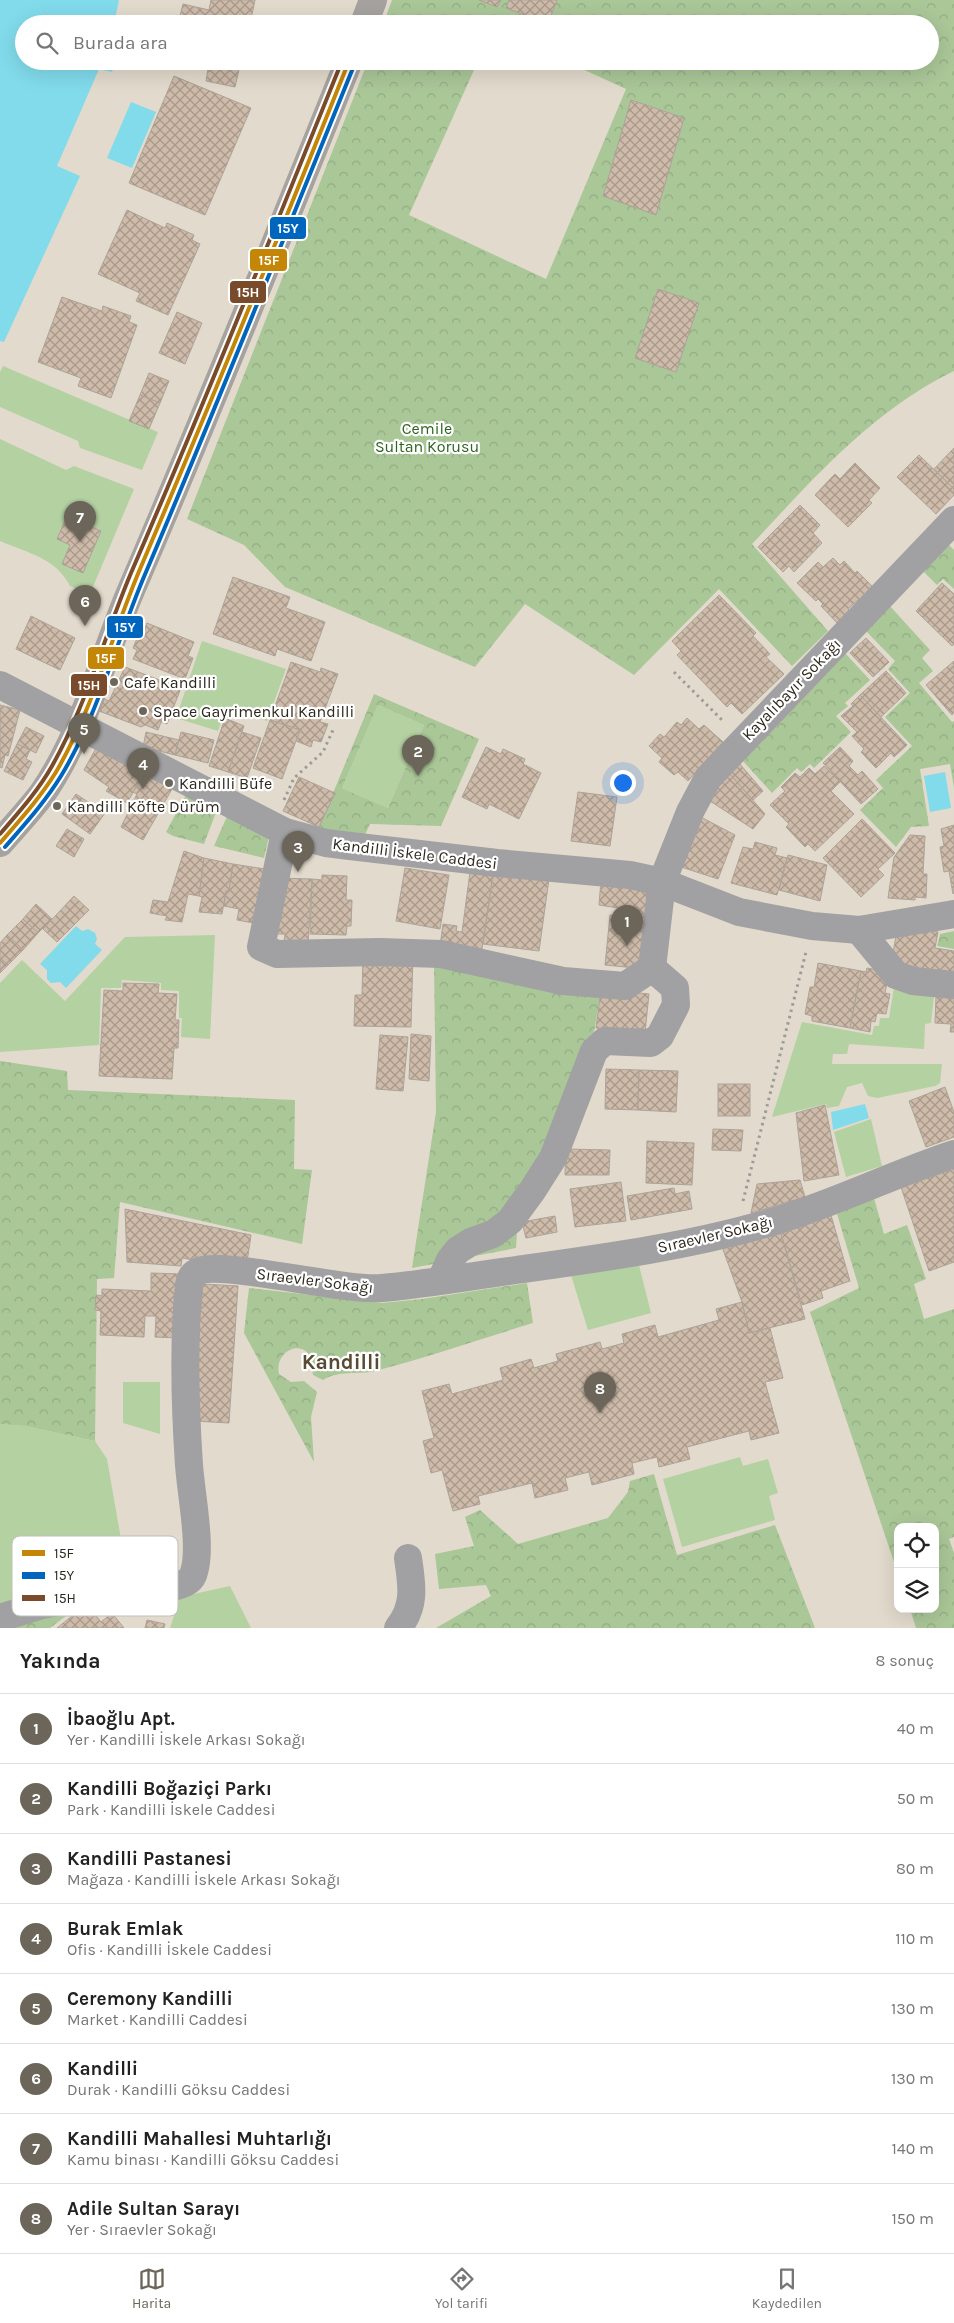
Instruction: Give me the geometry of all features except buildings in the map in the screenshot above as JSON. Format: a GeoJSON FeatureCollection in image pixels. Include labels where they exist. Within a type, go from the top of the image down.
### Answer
{"type":"FeatureCollection","features":[{"type":"Feature","properties":{"kind":"main road"},"geometry":{"type":"LineString","coordinates":[[367,15],[373,0]]}},
{"type":"Feature","properties":{"kind":"main road"},"geometry":{"type":"LineString","coordinates":[[0,843],[43,793],[78,725],[122,610],[167,507],[345,70]]}},
{"type":"Feature","properties":{"kind":"street","name":"Kayalıbayır Sokağı"},"geometry":{"type":"LineString","coordinates":[[652,968],[662,882],[698,795],[708,778],[742,740],[954,520]]}},
{"type":"Feature","properties":{"kind":"street","name":"Kandilli İskele Caddesi"},"geometry":{"type":"LineString","coordinates":[[0,685],[278,829],[326,843],[497,863],[616,873],[662,882],[739,912],[812,926],[858,930],[954,914]]}},
{"type":"Feature","properties":{"kind":"street"},"geometry":{"type":"LineString","coordinates":[[278,829],[261,946],[268,951],[277,954],[380,952],[441,954],[563,980],[625,986],[652,968],[675,988],[676,1005],[660,1036],[651,1043],[605,1041],[594,1051],[553,1158],[532,1191],[510,1221],[494,1234],[471,1242],[458,1250],[450,1260],[441,1280]]}},
{"type":"Feature","properties":{"kind":"street"},"geometry":{"type":"LineString","coordinates":[[858,930],[896,974],[913,981],[954,984]]}},
{"type":"Feature","properties":{"kind":"street","name":"Sıraevler Sokağı"},"geometry":{"type":"LineString","coordinates":[[178,1586],[188,1582],[195,1571],[196,1540],[187,1429],[187,1356],[189,1285],[191,1278],[196,1272],[219,1268],[380,1289],[580,1261],[712,1236],[795,1214],[954,1154]]}},
{"type":"Feature","properties":{"kind":"street"},"geometry":{"type":"LineString","coordinates":[[398,1628],[407,1616],[411,1604],[412,1589],[408,1558]]}},
{"type":"Feature","properties":{"kind":"street","name":"Sıraevler Sokağı"},"geometry":{"type":"LineString","coordinates":[[0,1618],[12,1614]]}},
{"type":"Feature","properties":{"kind":"path"},"geometry":{"type":"LineString","coordinates":[[674,672],[742,740]]}},
{"type":"Feature","properties":{"kind":"path"},"geometry":{"type":"LineString","coordinates":[[278,829],[294,778],[322,752],[333,730]]}},
{"type":"Feature","properties":{"kind":"path"},"geometry":{"type":"LineString","coordinates":[[712,1236],[720,1220],[739,1206],[745,1198],[812,926]]}},
{"type":"Feature","properties":{"kind":"green space","name":"Cemile Sultan Korusu"},"geometry":{"type":"Polygon","coordinates":[[[392,0],[954,0],[954,371],[897,405],[871,426],[821,471],[752,544],[828,631],[792,666],[719,589],[634,675],[525,604],[475,667],[285,587],[244,545],[187,519],[364,70],[474,70],[409,215],[546,279],[626,89],[585,70],[939,70],[939,15],[386,15],[392,0]]]}},
{"type":"Feature","properties":{"kind":"green space"},"geometry":{"type":"Polygon","coordinates":[[[3,366],[158,432],[142,470],[80,448],[78,441],[0,407],[0,372],[3,366]]]}},
{"type":"Feature","properties":{"kind":"green space"},"geometry":{"type":"Polygon","coordinates":[[[0,439],[66,470],[74,466],[134,489],[90,594],[70,586],[57,569],[49,563],[31,553],[0,541],[0,439]]]}},
{"type":"Feature","properties":{"kind":"green space"},"geometry":{"type":"Polygon","coordinates":[[[948,544],[954,550],[954,589],[943,579],[937,585],[923,571],[948,544]]]}},
{"type":"Feature","properties":{"kind":"green space"},"geometry":{"type":"Polygon","coordinates":[[[889,605],[930,650],[922,658],[933,671],[919,683],[952,722],[954,721],[954,788],[950,764],[920,769],[929,826],[911,827],[896,847],[860,810],[883,788],[876,780],[912,746],[885,717],[910,693],[888,669],[895,661],[865,630],[889,605]]]}},
{"type":"Feature","properties":{"kind":"green space"},"geometry":{"type":"Polygon","coordinates":[[[202,641],[286,669],[267,721],[226,707],[218,731],[176,718],[202,641]]]}},
{"type":"Feature","properties":{"kind":"green space"},"geometry":{"type":"Polygon","coordinates":[[[844,652],[870,680],[845,703],[848,706],[836,716],[851,732],[814,768],[810,764],[801,772],[797,768],[772,793],[742,760],[781,722],[783,715],[844,652]]]}},
{"type":"Feature","properties":{"kind":"green space"},"geometry":{"type":"Polygon","coordinates":[[[374,694],[479,739],[441,826],[370,824],[362,841],[319,827],[374,694]],[[378,705],[342,788],[388,808],[424,725],[378,705]]]}},
{"type":"Feature","properties":{"kind":"green space"},"geometry":{"type":"Polygon","coordinates":[[[378,705],[424,725],[388,808],[342,788],[378,705]]]}},
{"type":"Feature","properties":{"kind":"green space"},"geometry":{"type":"Polygon","coordinates":[[[187,793],[218,807],[204,844],[173,836],[166,832],[187,793]]]}},
{"type":"Feature","properties":{"kind":"green space"},"geometry":{"type":"Polygon","coordinates":[[[228,814],[270,832],[264,858],[214,846],[228,814]]]}},
{"type":"Feature","properties":{"kind":"green space"},"geometry":{"type":"Polygon","coordinates":[[[954,931],[954,949],[937,946],[940,934],[954,931]]]}},
{"type":"Feature","properties":{"kind":"green space"},"geometry":{"type":"Polygon","coordinates":[[[215,935],[210,1039],[181,1037],[182,1018],[179,1018],[179,991],[161,990],[161,983],[122,980],[121,988],[101,988],[99,1045],[0,1052],[0,983],[22,960],[65,1001],[125,937],[215,935]]]}},
{"type":"Feature","properties":{"kind":"green space"},"geometry":{"type":"Polygon","coordinates":[[[434,962],[601,989],[594,1033],[563,1109],[519,1200],[516,1248],[412,1268],[436,1112],[434,962]]]}},
{"type":"Feature","properties":{"kind":"green space"},"geometry":{"type":"Polygon","coordinates":[[[895,981],[935,988],[931,1023],[925,1024],[924,1049],[849,1044],[847,1054],[833,1054],[832,1064],[942,1064],[940,1083],[935,1086],[877,1098],[868,1096],[862,1083],[847,1087],[839,1106],[827,1108],[826,1104],[772,1117],[802,1022],[872,1035],[874,1026],[879,1026],[880,1018],[889,1018],[895,981]]]}},
{"type":"Feature","properties":{"kind":"green space"},"geometry":{"type":"Polygon","coordinates":[[[0,1061],[67,1071],[68,1090],[295,1100],[294,1169],[312,1170],[302,1244],[120,1202],[114,1278],[97,1279],[95,1441],[25,1426],[0,1424],[0,1061]]]}},
{"type":"Feature","properties":{"kind":"green space"},"geometry":{"type":"Polygon","coordinates":[[[871,1119],[882,1166],[846,1177],[834,1132],[871,1119]]]}},
{"type":"Feature","properties":{"kind":"green space"},"geometry":{"type":"Polygon","coordinates":[[[874,1198],[884,1234],[907,1225],[926,1279],[914,1284],[924,1319],[954,1309],[954,1537],[949,1539],[954,1553],[954,1628],[916,1628],[911,1613],[939,1613],[939,1523],[894,1523],[894,1562],[810,1312],[859,1288],[837,1214],[874,1198]]]}},
{"type":"Feature","properties":{"kind":"green space"},"geometry":{"type":"Polygon","coordinates":[[[638,1261],[651,1313],[588,1330],[571,1275],[638,1261]]]}},
{"type":"Feature","properties":{"kind":"green space"},"geometry":{"type":"Polygon","coordinates":[[[527,1283],[533,1323],[415,1360],[375,1371],[335,1375],[323,1380],[313,1375],[312,1361],[302,1349],[296,1348],[285,1353],[279,1366],[279,1374],[291,1382],[304,1381],[317,1392],[311,1417],[314,1462],[244,1333],[249,1288],[382,1303],[422,1299],[527,1283]]]}},
{"type":"Feature","properties":{"kind":"green space"},"geometry":{"type":"Polygon","coordinates":[[[123,1382],[160,1382],[160,1434],[123,1423],[123,1382]]]}},
{"type":"Feature","properties":{"kind":"green space"},"geometry":{"type":"Polygon","coordinates":[[[0,1424],[25,1426],[95,1441],[107,1459],[120,1536],[12,1536],[12,1607],[0,1610],[0,1424]]]}},
{"type":"Feature","properties":{"kind":"green space"},"geometry":{"type":"Polygon","coordinates":[[[740,1457],[743,1466],[768,1459],[778,1493],[769,1496],[775,1520],[682,1547],[663,1479],[740,1457]]]}},
{"type":"Feature","properties":{"kind":"green space"},"geometry":{"type":"Polygon","coordinates":[[[654,1474],[677,1555],[775,1525],[815,1628],[436,1628],[491,1596],[486,1585],[439,1589],[435,1554],[474,1546],[465,1517],[480,1510],[518,1544],[608,1518],[628,1492],[630,1481],[654,1474]]]}},
{"type":"Feature","properties":{"kind":"green space"},"geometry":{"type":"Polygon","coordinates":[[[230,1586],[251,1628],[170,1628],[174,1616],[178,1616],[180,1597],[230,1586]]]}},
{"type":"Feature","properties":{"kind":"green space"},"geometry":{"type":"Polygon","coordinates":[[[49,1616],[66,1616],[50,1628],[0,1628],[49,1616]]]}},
{"type":"Feature","properties":{"kind":"water"},"geometry":{"type":"Polygon","coordinates":[[[0,0],[119,0],[116,15],[15,15],[15,70],[99,70],[57,166],[80,176],[4,342],[0,341],[0,0]]]}},
{"type":"Feature","properties":{"kind":"water"},"geometry":{"type":"Polygon","coordinates":[[[131,102],[156,112],[132,168],[107,158],[131,102]]]}},
{"type":"Feature","properties":{"kind":"water"},"geometry":{"type":"Polygon","coordinates":[[[945,772],[951,808],[930,812],[924,776],[945,772]]]}},
{"type":"Feature","properties":{"kind":"water"},"geometry":{"type":"Polygon","coordinates":[[[76,926],[82,931],[88,929],[95,933],[97,939],[95,944],[102,950],[66,988],[60,982],[51,983],[47,979],[47,970],[40,964],[76,926]]]}},
{"type":"Feature","properties":{"kind":"water"},"geometry":{"type":"Polygon","coordinates":[[[865,1104],[869,1118],[833,1130],[831,1112],[865,1104]]]}},
{"type":"Feature","properties":{"kind":"transit line","name":"15H"},"geometry":{"type":"LineString","coordinates":[[0,834],[47,775],[75,720],[121,597],[212,382],[338,70]]}},
{"type":"Feature","properties":{"kind":"transit line","name":"15F"},"geometry":{"type":"LineString","coordinates":[[0,843],[30,809],[50,782],[81,723],[140,569],[345,70]]}},
{"type":"Feature","properties":{"kind":"transit line","name":"15Y"},"geometry":{"type":"LineString","coordinates":[[5,847],[55,786],[86,727],[136,597],[226,382],[352,70]]}},
{"type":"Feature","properties":{"kind":"place","name":"Kandilli Mahallesi Muhtarlığı"},"geometry":{"type":"Point","coordinates":[80,542]}},
{"type":"Feature","properties":{"kind":"place","name":"Kandilli"},"geometry":{"type":"Point","coordinates":[85,626]}},
{"type":"Feature","properties":{"kind":"place","name":"Cafe Kandilli"},"geometry":{"type":"Point","coordinates":[114,682]}},
{"type":"Feature","properties":{"kind":"place","name":"Space Gayrimenkul Kandilli"},"geometry":{"type":"Point","coordinates":[143,711]}},
{"type":"Feature","properties":{"kind":"place","name":"Ceremony Kandilli"},"geometry":{"type":"Point","coordinates":[84,754]}},
{"type":"Feature","properties":{"kind":"place","name":"Kandilli Boğaziçi Parkı"},"geometry":{"type":"Point","coordinates":[418,776]}},
{"type":"Feature","properties":{"kind":"place","name":"Kandilli Büfe"},"geometry":{"type":"Point","coordinates":[169,783]}},
{"type":"Feature","properties":{"kind":"place","name":"Burak Emlak"},"geometry":{"type":"Point","coordinates":[143,789]}},
{"type":"Feature","properties":{"kind":"place","name":"Kandilli Köfte Dürüm"},"geometry":{"type":"Point","coordinates":[57,806]}},
{"type":"Feature","properties":{"kind":"place","name":"Kandilli Pastanesi"},"geometry":{"type":"Point","coordinates":[298,872]}},
{"type":"Feature","properties":{"kind":"place","name":"İbaoğlu Apt."},"geometry":{"type":"Point","coordinates":[627,946]}},
{"type":"Feature","properties":{"kind":"place","name":"Adile Sultan Sarayı"},"geometry":{"type":"Point","coordinates":[600,1413]}},
{"type":"Feature","properties":{"kind":"district","name":"Kandilli"},"geometry":{"type":"Point","coordinates":[341,1362]}}]}
